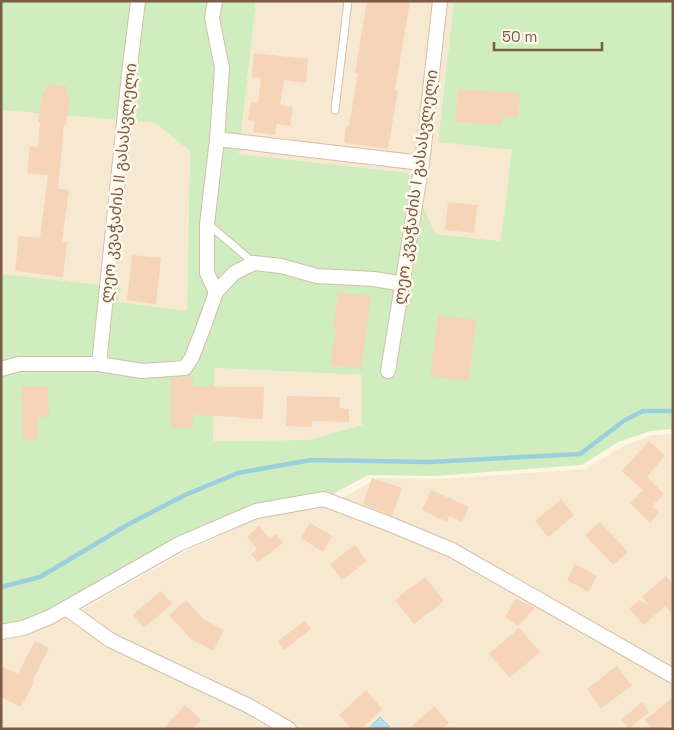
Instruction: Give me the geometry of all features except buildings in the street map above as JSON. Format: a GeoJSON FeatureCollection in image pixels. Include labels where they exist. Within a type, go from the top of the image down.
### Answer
{"type":"FeatureCollection","features":[{"type":"Feature","properties":{"kind":"street","name":"ლეო კვაჭაძის II გასასვლელი"},"geometry":{"type":"LineString","coordinates":[[99,364],[138,1]]}},
{"type":"Feature","properties":{"kind":"street"},"geometry":{"type":"LineString","coordinates":[[215,1],[212,18],[222,68],[208,224],[208,273],[216,292]]}},
{"type":"Feature","properties":{"kind":"street","name":"ლეო კვაჭაძის I გასასვლელი"},"geometry":{"type":"LineString","coordinates":[[388,371],[422,163],[440,1]]}},
{"type":"Feature","properties":{"kind":"street"},"geometry":{"type":"LineString","coordinates":[[217,139],[422,163]]}},
{"type":"Feature","properties":{"kind":"street"},"geometry":{"type":"LineString","coordinates":[[1,369],[19,364],[99,364],[142,372],[185,368],[192,357],[216,292],[234,273],[254,263],[281,266],[317,276],[374,279],[403,284]]}},
{"type":"Feature","properties":{"kind":"street"},"geometry":{"type":"LineString","coordinates":[[1,632],[23,628],[66,608],[180,544],[256,511],[324,499],[452,550],[673,676]]}},
{"type":"Feature","properties":{"kind":"street"},"geometry":{"type":"LineString","coordinates":[[66,608],[110,640],[249,706],[289,729]]}},
{"type":"Feature","properties":{"kind":"lane"},"geometry":{"type":"LineString","coordinates":[[335,110],[348,1]]}},
{"type":"Feature","properties":{"kind":"lane"},"geometry":{"type":"LineString","coordinates":[[208,224],[254,263]]}},
{"type":"Feature","properties":{"kind":"shaded area"},"geometry":{"type":"Polygon","coordinates":[[[256,1],[454,1],[438,141],[512,150],[502,241],[435,234],[239,154],[256,1]]]}},
{"type":"Feature","properties":{"kind":"shaded area"},"geometry":{"type":"Polygon","coordinates":[[[1,110],[155,123],[190,151],[187,311],[117,302],[121,287],[1,274],[1,110]]]}},
{"type":"Feature","properties":{"kind":"shaded area"},"geometry":{"type":"Polygon","coordinates":[[[215,368],[362,375],[362,425],[308,440],[213,441],[215,368]]]}},
{"type":"Feature","properties":{"kind":"shaded area"},"geometry":{"type":"Polygon","coordinates":[[[673,434],[673,673],[460,552],[335,502],[378,478],[443,479],[586,469],[621,447],[652,435],[673,434]]]}},
{"type":"Feature","properties":{"kind":"shaded area"},"geometry":{"type":"Polygon","coordinates":[[[329,506],[454,555],[673,680],[673,729],[295,729],[121,642],[78,612],[188,550],[262,517],[329,506]]]}},
{"type":"Feature","properties":{"kind":"shaded area"},"geometry":{"type":"Polygon","coordinates":[[[70,613],[284,729],[1,729],[1,637],[70,613]]]}},
{"type":"Feature","properties":{"kind":"green space"},"geometry":{"type":"Polygon","coordinates":[[[1,1],[256,1],[239,154],[408,173],[435,234],[501,241],[512,150],[438,142],[454,1],[673,1],[673,429],[650,431],[618,442],[582,465],[434,476],[368,475],[324,499],[255,511],[50,617],[1,632],[1,274],[121,287],[118,302],[187,311],[190,151],[155,123],[1,110],[1,1]],[[215,368],[213,441],[308,440],[362,425],[362,375],[215,368]]]}},
{"type":"Feature","properties":{"kind":"water"},"geometry":{"type":"Polygon","coordinates":[[[380,717],[390,727],[368,729],[380,717]]]}},
{"type":"Feature","properties":{"kind":"waterway"},"geometry":{"type":"LineString","coordinates":[[1,587],[40,577],[129,524],[185,495],[238,473],[311,460],[429,462],[580,454],[625,420],[643,411],[673,411]]}}]}
